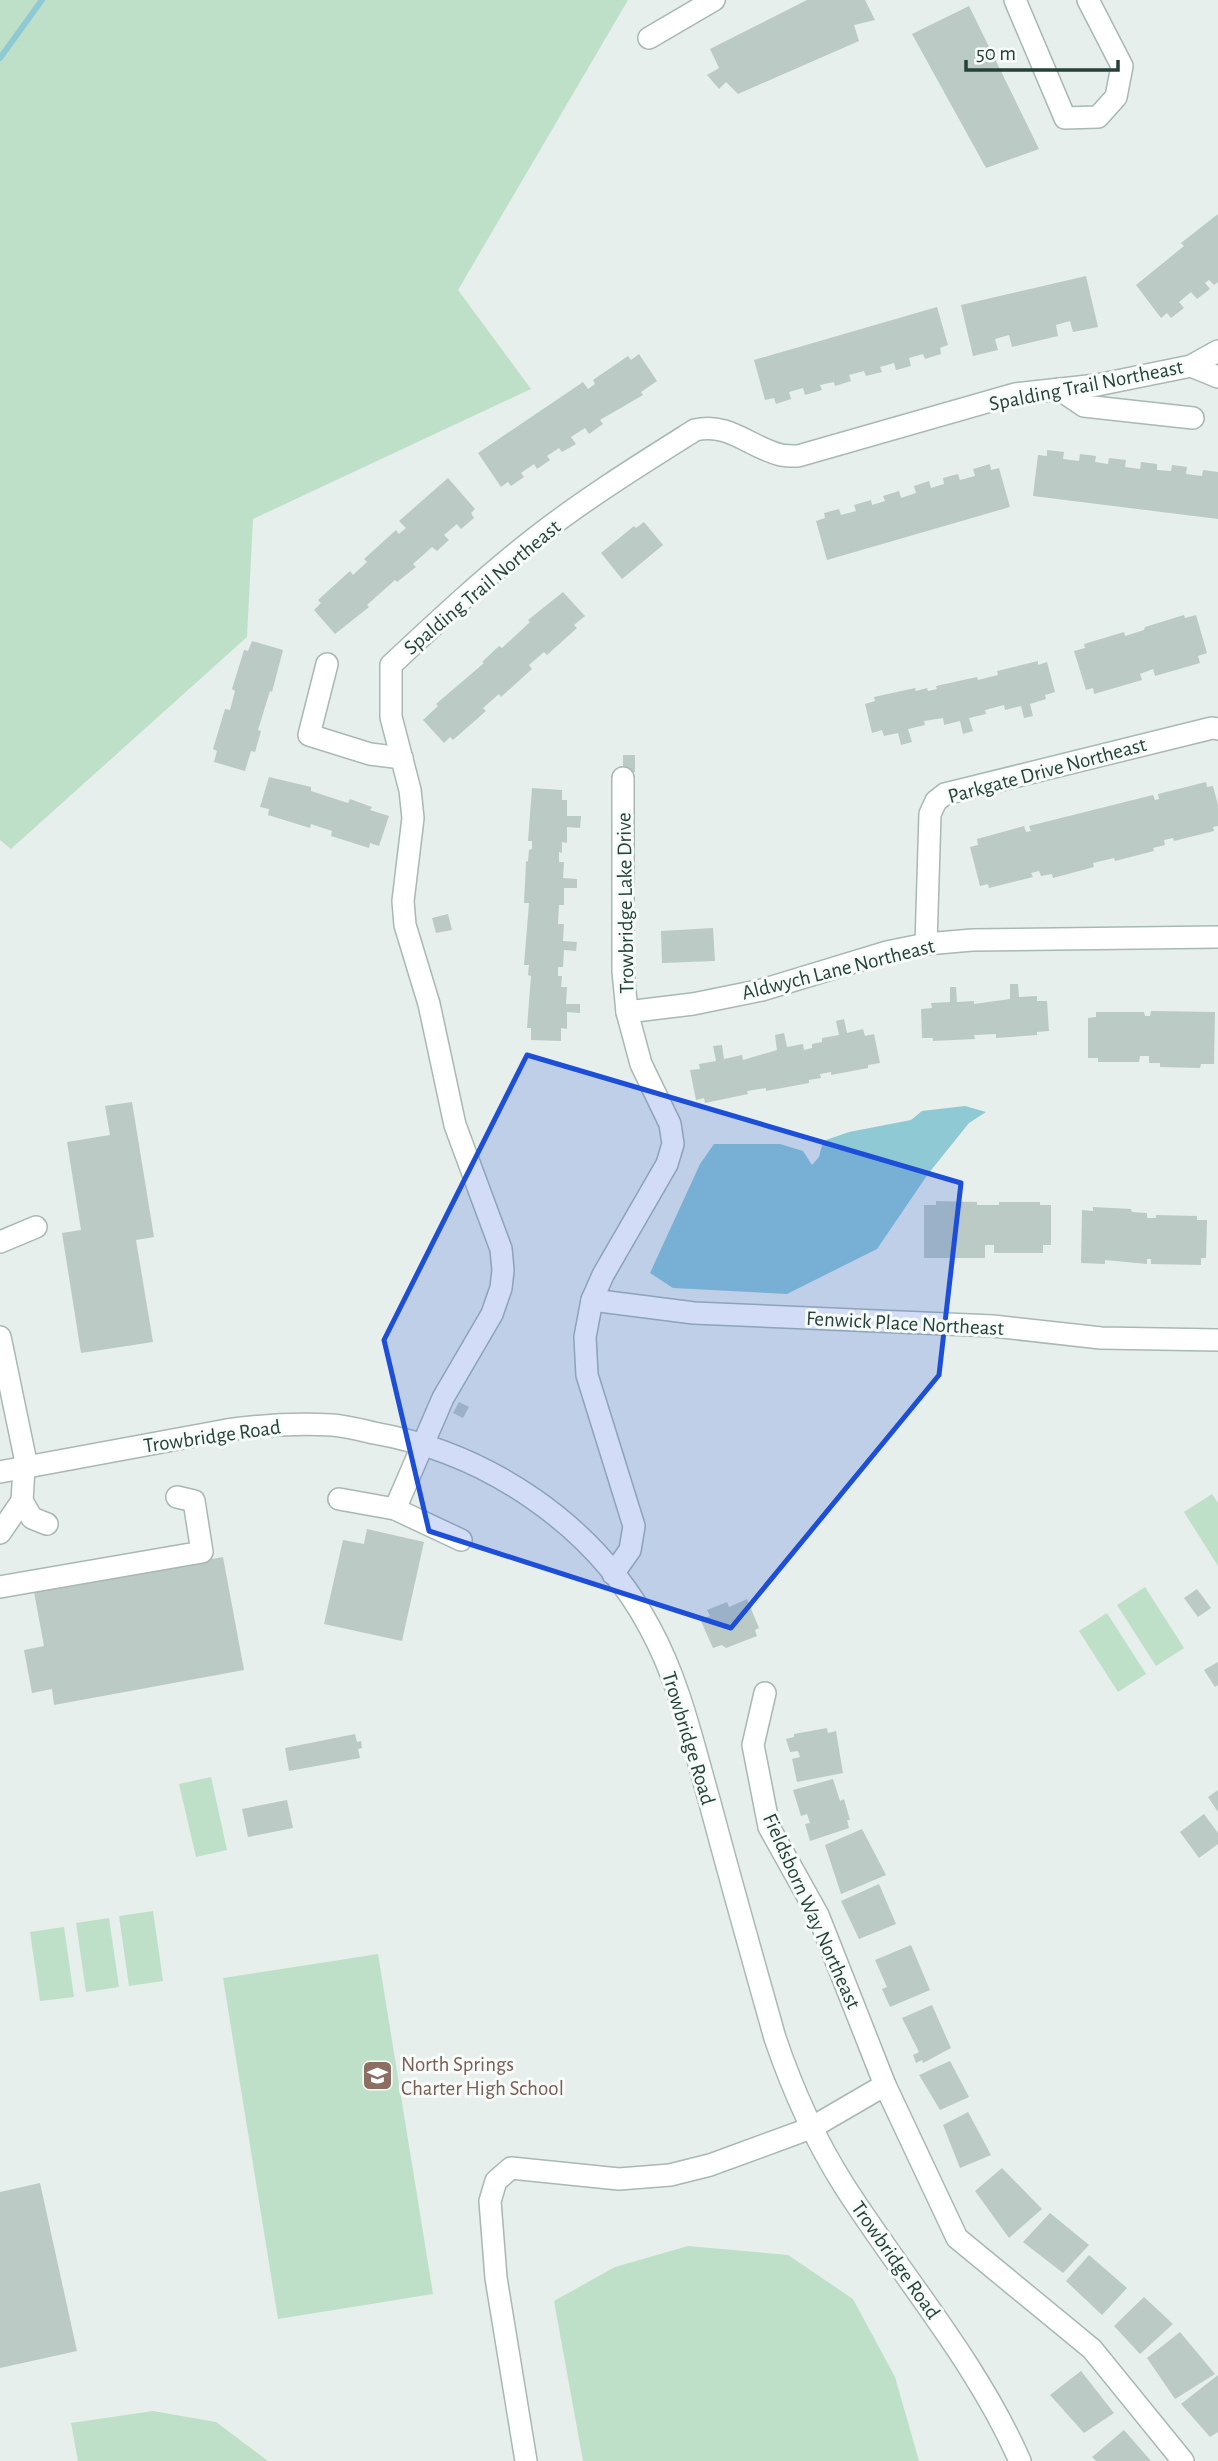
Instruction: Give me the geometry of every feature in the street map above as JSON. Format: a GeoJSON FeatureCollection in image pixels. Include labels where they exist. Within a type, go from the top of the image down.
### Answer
{"type":"FeatureCollection","features":[{"type":"Feature","properties":{"kind":"street"},"geometry":{"type":"LineString","coordinates":[[649,38],[714,0]]}},
{"type":"Feature","properties":{"kind":"street"},"geometry":{"type":"LineString","coordinates":[[1015,0],[1065,118],[1098,117],[1116,97],[1122,66],[1088,0]]}},
{"type":"Feature","properties":{"kind":"street","name":"Spalding Trail Northeast"},"geometry":{"type":"LineString","coordinates":[[395,1509],[443,1398],[492,1314],[501,1288],[503,1270],[500,1249],[455,1125],[429,1004],[405,925],[403,901],[413,818],[410,790],[391,717],[391,665],[462,598],[536,537],[614,481],[695,430],[719,428],[781,455],[798,456],[1016,394],[1097,385],[1191,366],[1218,351]]}},
{"type":"Feature","properties":{"kind":"street"},"geometry":{"type":"LineString","coordinates":[[1191,366],[1218,377]]}},
{"type":"Feature","properties":{"kind":"street"},"geometry":{"type":"LineString","coordinates":[[1059,389],[1084,405],[1193,418]]}},
{"type":"Feature","properties":{"kind":"street"},"geometry":{"type":"LineString","coordinates":[[327,664],[309,735],[370,754],[402,758]]}},
{"type":"Feature","properties":{"kind":"street","name":"Parkgate Drive Northeast"},"geometry":{"type":"LineString","coordinates":[[926,944],[930,814],[936,801],[946,794],[1218,729]]}},
{"type":"Feature","properties":{"kind":"street","name":"Trowbridge Lake Drive"},"geometry":{"type":"LineString","coordinates":[[613,1574],[630,1550],[634,1525],[587,1375],[585,1337],[592,1300],[603,1275],[667,1164],[673,1144],[670,1124],[641,1063],[627,1012],[623,971],[623,778]]}},
{"type":"Feature","properties":{"kind":"street","name":"Aldwych Lane Northeast"},"geometry":{"type":"LineString","coordinates":[[627,1012],[693,1004],[762,990],[887,952],[926,944],[972,940],[1218,937]]}},
{"type":"Feature","properties":{"kind":"street"},"geometry":{"type":"LineString","coordinates":[[0,1242],[36,1227]]}},
{"type":"Feature","properties":{"kind":"street","name":"Fenwick Place Northeast"},"geometry":{"type":"LineString","coordinates":[[592,1300],[694,1313],[993,1326],[1101,1338],[1218,1340]]}},
{"type":"Feature","properties":{"kind":"street"},"geometry":{"type":"LineString","coordinates":[[0,1337],[25,1468],[22,1501],[0,1533]]}},
{"type":"Feature","properties":{"kind":"street","name":"Trowbridge Road"},"geometry":{"type":"LineString","coordinates":[[0,1472],[262,1425],[334,1425],[423,1443],[478,1465],[525,1493],[573,1531],[613,1574],[650,1627],[678,1690],[775,2038],[790,2082],[811,2128],[845,2187],[981,2383],[1003,2422],[1020,2461]]}},
{"type":"Feature","properties":{"kind":"street"},"geometry":{"type":"LineString","coordinates":[[5,1586],[202,1552],[194,1501],[177,1497]]}},
{"type":"Feature","properties":{"kind":"street"},"geometry":{"type":"LineString","coordinates":[[340,1499],[395,1509],[461,1540]]}},
{"type":"Feature","properties":{"kind":"street"},"geometry":{"type":"LineString","coordinates":[[22,1501],[32,1518],[47,1524]]}},
{"type":"Feature","properties":{"kind":"street","name":"Fieldsborn Way Northeast"},"geometry":{"type":"LineString","coordinates":[[765,1693],[753,1745],[769,1827],[818,1915],[885,2085],[957,2238],[1092,2349],[1183,2461]]}},
{"type":"Feature","properties":{"kind":"street"},"geometry":{"type":"LineString","coordinates":[[526,2461],[496,2278],[491,2201],[496,2181],[511,2168],[619,2179],[670,2175],[710,2165],[811,2128],[885,2085]]}},
{"type":"Feature","properties":{"kind":"highlighted area"},"geometry":{"type":"Polygon","coordinates":[[[527,1055],[961,1183],[939,1375],[731,1628],[429,1531],[384,1340],[527,1055]]]}},
{"type":"Feature","properties":{"kind":"green space"},"geometry":{"type":"Polygon","coordinates":[[[0,0],[628,0],[458,290],[531,389],[253,519],[247,637],[11,849],[0,840],[0,0]]]}},
{"type":"Feature","properties":{"kind":"green space"},"geometry":{"type":"Polygon","coordinates":[[[1212,1494],[1218,1503],[1218,1566],[1184,1512],[1212,1494]]]}},
{"type":"Feature","properties":{"kind":"green space"},"geometry":{"type":"Polygon","coordinates":[[[1145,1587],[1184,1648],[1156,1666],[1117,1605],[1145,1587]]]}},
{"type":"Feature","properties":{"kind":"green space"},"geometry":{"type":"Polygon","coordinates":[[[1107,1613],[1146,1674],[1118,1692],[1079,1631],[1107,1613]]]}},
{"type":"Feature","properties":{"kind":"green space"},"geometry":{"type":"Polygon","coordinates":[[[211,1777],[227,1850],[196,1857],[179,1784],[211,1777]]]}},
{"type":"Feature","properties":{"kind":"green space"},"geometry":{"type":"Polygon","coordinates":[[[153,1911],[163,1981],[129,1986],[119,1916],[153,1911]]]}},
{"type":"Feature","properties":{"kind":"green space"},"geometry":{"type":"Polygon","coordinates":[[[109,1918],[119,1987],[86,1992],[76,1923],[109,1918]]]}},
{"type":"Feature","properties":{"kind":"green space"},"geometry":{"type":"Polygon","coordinates":[[[64,1927],[74,1997],[40,2001],[30,1932],[64,1927]]]}},
{"type":"Feature","properties":{"kind":"green space"},"geometry":{"type":"Polygon","coordinates":[[[378,1954],[433,2294],[278,2319],[223,1978],[378,1954]]]}},
{"type":"Feature","properties":{"kind":"green space"},"geometry":{"type":"Polygon","coordinates":[[[688,2246],[788,2255],[853,2299],[895,2377],[919,2461],[583,2461],[554,2301],[615,2267],[688,2246]]]}},
{"type":"Feature","properties":{"kind":"green space"},"geometry":{"type":"Polygon","coordinates":[[[153,2411],[216,2422],[268,2461],[78,2461],[71,2423],[153,2411]]]}},
{"type":"Feature","properties":{"kind":"water"},"geometry":{"type":"Polygon","coordinates":[[[965,1106],[986,1112],[969,1123],[928,1174],[877,1249],[787,1294],[673,1288],[650,1273],[700,1164],[714,1144],[780,1144],[803,1151],[812,1165],[819,1157],[823,1141],[849,1132],[911,1120],[922,1111],[965,1106]]]}},
{"type":"Feature","properties":{"kind":"building"},"geometry":{"type":"Polygon","coordinates":[[[807,0],[865,0],[875,20],[854,25],[859,41],[738,94],[726,82],[719,89],[707,75],[719,68],[710,49],[807,0]]]}},
{"type":"Feature","properties":{"kind":"building"},"geometry":{"type":"Polygon","coordinates":[[[969,6],[1039,149],[986,168],[912,34],[969,6]]]}},
{"type":"Feature","properties":{"kind":"building"},"geometry":{"type":"Polygon","coordinates":[[[1218,214],[1218,282],[1214,285],[1209,280],[1205,283],[1210,289],[1197,299],[1191,292],[1179,302],[1184,308],[1171,318],[1167,313],[1161,318],[1136,285],[1184,246],[1181,243],[1218,214]]]}},
{"type":"Feature","properties":{"kind":"building"},"geometry":{"type":"Polygon","coordinates":[[[1086,276],[1098,327],[1073,332],[1070,321],[1056,325],[1058,336],[1012,347],[1009,335],[995,339],[998,350],[973,356],[961,305],[1086,276]]]}},
{"type":"Feature","properties":{"kind":"building"},"geometry":{"type":"Polygon","coordinates":[[[937,307],[948,345],[940,348],[941,354],[925,359],[923,354],[909,358],[911,366],[896,370],[894,363],[880,367],[882,372],[866,376],[864,371],[849,375],[851,381],[835,386],[834,382],[820,385],[822,390],[805,395],[803,388],[789,392],[791,399],[776,404],[774,398],[765,400],[754,360],[937,307]]]}},
{"type":"Feature","properties":{"kind":"building"},"geometry":{"type":"Polygon","coordinates":[[[639,354],[657,381],[641,392],[643,395],[600,420],[603,424],[589,434],[585,428],[571,437],[576,444],[562,452],[559,448],[547,456],[550,460],[537,469],[534,464],[521,473],[524,477],[511,486],[508,482],[501,487],[478,453],[583,382],[588,389],[595,384],[593,380],[628,356],[631,360],[639,354]]]}},
{"type":"Feature","properties":{"kind":"building"},"geometry":{"type":"Polygon","coordinates":[[[1047,450],[1064,452],[1063,459],[1079,461],[1080,454],[1096,456],[1095,462],[1108,464],[1109,458],[1126,460],[1125,467],[1140,469],[1141,462],[1157,464],[1157,470],[1171,471],[1172,465],[1187,467],[1186,474],[1202,476],[1203,470],[1218,472],[1218,519],[1033,496],[1038,455],[1047,456],[1047,450]]]}},
{"type":"Feature","properties":{"kind":"building"},"geometry":{"type":"Polygon","coordinates":[[[990,464],[991,470],[999,468],[1010,507],[827,560],[816,521],[825,518],[824,513],[839,509],[841,515],[856,511],[854,505],[871,500],[872,505],[885,501],[883,496],[899,491],[901,498],[916,493],[914,486],[929,481],[931,488],[944,484],[943,478],[958,474],[960,480],[975,476],[973,469],[990,464]]]}},
{"type":"Feature","properties":{"kind":"building"},"geometry":{"type":"Polygon","coordinates":[[[448,478],[475,509],[471,513],[474,518],[461,529],[457,524],[444,535],[449,540],[437,551],[432,547],[413,564],[416,567],[397,582],[395,580],[367,605],[369,607],[335,634],[314,610],[321,603],[318,600],[350,571],[353,575],[367,562],[364,559],[396,530],[399,534],[406,528],[399,521],[448,478]]]}},
{"type":"Feature","properties":{"kind":"building"},"geometry":{"type":"Polygon","coordinates":[[[644,522],[663,545],[622,579],[601,553],[634,526],[636,528],[644,522]]]}},
{"type":"Feature","properties":{"kind":"building"},"geometry":{"type":"Polygon","coordinates":[[[563,592],[585,616],[574,625],[577,628],[547,655],[544,652],[529,665],[532,669],[501,697],[499,694],[483,708],[486,711],[453,740],[450,737],[444,743],[423,720],[438,706],[436,704],[484,663],[482,662],[499,646],[502,648],[530,622],[528,620],[563,592]]]}},
{"type":"Feature","properties":{"kind":"building"},"geometry":{"type":"Polygon","coordinates":[[[1184,615],[1185,618],[1196,615],[1207,653],[1198,656],[1200,663],[1155,676],[1153,669],[1140,674],[1142,680],[1094,694],[1093,688],[1086,690],[1074,651],[1085,648],[1084,644],[1124,632],[1125,636],[1184,615]]]}},
{"type":"Feature","properties":{"kind":"building"},"geometry":{"type":"Polygon","coordinates":[[[252,641],[283,650],[258,730],[261,731],[255,752],[251,751],[245,771],[214,762],[217,751],[213,749],[225,709],[230,710],[235,691],[232,689],[244,650],[248,651],[252,641]]]}},
{"type":"Feature","properties":{"kind":"building"},"geometry":{"type":"Polygon","coordinates":[[[1038,661],[1038,665],[1047,662],[1055,692],[1045,695],[1046,699],[1030,704],[1033,716],[1024,718],[1021,706],[1005,710],[1004,705],[985,710],[986,714],[969,718],[973,731],[963,734],[960,721],[944,725],[943,718],[924,721],[925,725],[908,729],[912,742],[901,745],[898,733],[884,736],[882,730],[872,733],[865,704],[875,701],[874,697],[915,688],[916,691],[927,688],[928,691],[937,689],[936,686],[998,675],[997,671],[1038,661]]]}},
{"type":"Feature","properties":{"kind":"building"},"geometry":{"type":"Polygon","coordinates":[[[623,755],[635,755],[635,772],[623,772],[623,755]]]}},
{"type":"Feature","properties":{"kind":"building"},"geometry":{"type":"Polygon","coordinates":[[[269,777],[311,787],[311,791],[348,803],[350,799],[389,816],[379,846],[370,843],[369,848],[331,836],[332,831],[311,824],[310,828],[268,815],[269,809],[260,807],[269,777]]]}},
{"type":"Feature","properties":{"kind":"building"},"geometry":{"type":"Polygon","coordinates":[[[1206,782],[1207,787],[1213,786],[1218,805],[1218,826],[1213,827],[1214,831],[1174,841],[1173,838],[1164,840],[1165,845],[1153,848],[1154,851],[1115,861],[1114,858],[1093,863],[1094,867],[1053,878],[1052,874],[1041,876],[1039,871],[1031,873],[1033,877],[989,888],[988,884],[980,886],[970,847],[978,845],[977,839],[1024,826],[1026,832],[1031,831],[1029,826],[1153,795],[1155,800],[1159,799],[1158,794],[1206,782]]]}},
{"type":"Feature","properties":{"kind":"building"},"geometry":{"type":"Polygon","coordinates":[[[532,788],[562,790],[562,800],[567,800],[567,816],[581,816],[580,828],[567,827],[567,843],[562,842],[562,853],[559,852],[559,862],[564,862],[563,878],[577,879],[577,888],[564,888],[564,905],[559,905],[558,924],[564,924],[563,941],[577,942],[576,951],[564,950],[563,967],[558,967],[558,976],[562,976],[561,987],[567,987],[566,1004],[580,1004],[580,1013],[567,1012],[567,1029],[561,1028],[561,1041],[531,1040],[531,1028],[527,1028],[531,976],[528,975],[529,965],[524,965],[529,903],[524,903],[526,862],[529,850],[532,849],[532,841],[528,841],[532,788]]]}},
{"type":"Feature","properties":{"kind":"building"},"geometry":{"type":"Polygon","coordinates":[[[448,914],[452,930],[436,933],[432,918],[448,914]]]}},
{"type":"Feature","properties":{"kind":"building"},"geometry":{"type":"Polygon","coordinates":[[[713,928],[715,961],[662,963],[661,931],[713,928]]]}},
{"type":"Feature","properties":{"kind":"building"},"geometry":{"type":"Polygon","coordinates":[[[1010,984],[1018,984],[1019,997],[1037,996],[1037,1001],[1047,1001],[1049,1031],[1037,1032],[1037,1035],[996,1038],[996,1034],[974,1035],[975,1039],[933,1041],[933,1038],[922,1038],[921,1009],[932,1008],[931,1003],[950,1002],[950,987],[956,987],[957,1002],[974,1001],[974,1004],[1010,999],[1010,984]]]}},
{"type":"Feature","properties":{"kind":"building"},"geometry":{"type":"Polygon","coordinates":[[[1151,1011],[1215,1012],[1214,1064],[1201,1064],[1200,1068],[1160,1067],[1160,1063],[1149,1063],[1149,1056],[1140,1056],[1139,1062],[1098,1062],[1098,1058],[1088,1058],[1088,1018],[1096,1017],[1096,1012],[1144,1012],[1145,1016],[1150,1016],[1151,1011]]]}},
{"type":"Feature","properties":{"kind":"building"},"geometry":{"type":"Polygon","coordinates":[[[844,1019],[847,1033],[863,1029],[865,1036],[874,1034],[880,1063],[831,1075],[831,1072],[820,1074],[821,1078],[809,1080],[809,1083],[766,1091],[766,1088],[747,1091],[748,1094],[705,1103],[704,1098],[696,1100],[690,1070],[700,1069],[699,1064],[716,1061],[713,1046],[722,1045],[724,1059],[742,1055],[743,1060],[777,1050],[775,1035],[784,1033],[787,1047],[803,1044],[804,1050],[812,1048],[812,1044],[822,1042],[822,1038],[839,1035],[836,1021],[844,1019]]]}},
{"type":"Feature","properties":{"kind":"building"},"geometry":{"type":"Polygon","coordinates":[[[132,1102],[154,1237],[136,1240],[153,1342],[81,1353],[62,1233],[81,1230],[67,1142],[110,1135],[105,1106],[132,1102]]]}},
{"type":"Feature","properties":{"kind":"building"},"geometry":{"type":"Polygon","coordinates":[[[936,1201],[977,1202],[977,1205],[1040,1202],[1040,1205],[1051,1205],[1051,1245],[1043,1245],[1043,1253],[994,1253],[994,1245],[985,1245],[985,1258],[924,1258],[924,1205],[936,1205],[936,1201]]]}},
{"type":"Feature","properties":{"kind":"building"},"geometry":{"type":"Polygon","coordinates":[[[1093,1207],[1131,1209],[1132,1212],[1147,1213],[1147,1218],[1156,1218],[1156,1215],[1197,1216],[1197,1220],[1207,1220],[1206,1258],[1201,1258],[1201,1265],[1151,1264],[1151,1259],[1147,1259],[1147,1264],[1105,1260],[1105,1264],[1081,1263],[1082,1210],[1093,1211],[1093,1207]]]}},
{"type":"Feature","properties":{"kind":"building"},"geometry":{"type":"Polygon","coordinates":[[[459,1402],[469,1407],[463,1418],[453,1413],[459,1402]]]}},
{"type":"Feature","properties":{"kind":"building"},"geometry":{"type":"Polygon","coordinates":[[[367,1529],[424,1542],[402,1641],[324,1624],[343,1540],[364,1544],[367,1529]]]}},
{"type":"Feature","properties":{"kind":"building"},"geometry":{"type":"Polygon","coordinates":[[[223,1557],[244,1670],[54,1705],[52,1689],[32,1693],[24,1650],[44,1646],[34,1592],[223,1557]]]}},
{"type":"Feature","properties":{"kind":"building"},"geometry":{"type":"Polygon","coordinates":[[[1197,1589],[1211,1608],[1198,1617],[1184,1598],[1197,1589]]]}},
{"type":"Feature","properties":{"kind":"building"},"geometry":{"type":"Polygon","coordinates":[[[747,1599],[759,1628],[755,1630],[757,1636],[726,1648],[722,1645],[713,1648],[700,1619],[710,1616],[707,1610],[727,1602],[729,1607],[747,1599]]]}},
{"type":"Feature","properties":{"kind":"building"},"geometry":{"type":"Polygon","coordinates":[[[1218,1662],[1218,1685],[1215,1687],[1204,1670],[1218,1662]]]}},
{"type":"Feature","properties":{"kind":"building"},"geometry":{"type":"Polygon","coordinates":[[[827,1728],[828,1733],[836,1731],[843,1773],[797,1782],[792,1759],[800,1757],[798,1751],[790,1752],[786,1739],[794,1737],[794,1734],[827,1728]]]}},
{"type":"Feature","properties":{"kind":"building"},"geometry":{"type":"Polygon","coordinates":[[[355,1734],[357,1742],[361,1741],[362,1748],[358,1749],[360,1758],[289,1771],[285,1748],[355,1734]]]}},
{"type":"Feature","properties":{"kind":"building"},"geometry":{"type":"Polygon","coordinates":[[[833,1779],[840,1801],[844,1799],[850,1820],[847,1820],[849,1828],[810,1841],[805,1824],[810,1823],[807,1814],[801,1816],[793,1790],[833,1779]]]}},
{"type":"Feature","properties":{"kind":"building"},"geometry":{"type":"Polygon","coordinates":[[[1218,1790],[1218,1812],[1208,1797],[1218,1790]]]}},
{"type":"Feature","properties":{"kind":"building"},"geometry":{"type":"Polygon","coordinates":[[[287,1800],[293,1828],[248,1837],[242,1809],[287,1800]]]}},
{"type":"Feature","properties":{"kind":"building"},"geometry":{"type":"Polygon","coordinates":[[[1204,1814],[1218,1833],[1218,1844],[1199,1858],[1180,1832],[1204,1814]]]}},
{"type":"Feature","properties":{"kind":"building"},"geometry":{"type":"Polygon","coordinates":[[[862,1829],[886,1875],[841,1894],[825,1845],[862,1829]]]}},
{"type":"Feature","properties":{"kind":"building"},"geometry":{"type":"Polygon","coordinates":[[[879,1884],[896,1924],[859,1939],[841,1901],[879,1884]]]}},
{"type":"Feature","properties":{"kind":"building"},"geometry":{"type":"Polygon","coordinates":[[[911,1945],[930,1990],[890,2007],[882,1989],[887,1987],[875,1960],[911,1945]]]}},
{"type":"Feature","properties":{"kind":"building"},"geometry":{"type":"Polygon","coordinates":[[[932,2005],[951,2048],[923,2063],[922,2060],[916,2063],[913,2055],[919,2052],[902,2018],[932,2005]]]}},
{"type":"Feature","properties":{"kind":"building"},"geometry":{"type":"Polygon","coordinates":[[[950,2061],[969,2097],[940,2110],[919,2075],[950,2061]]]}},
{"type":"Feature","properties":{"kind":"building"},"geometry":{"type":"Polygon","coordinates":[[[968,2112],[991,2155],[960,2168],[943,2125],[968,2112]]]}},
{"type":"Feature","properties":{"kind":"building"},"geometry":{"type":"Polygon","coordinates":[[[1002,2168],[1042,2209],[1009,2238],[975,2191],[1002,2168]]]}},
{"type":"Feature","properties":{"kind":"building"},"geometry":{"type":"Polygon","coordinates":[[[40,2183],[77,2351],[0,2368],[0,2192],[40,2183]]]}},
{"type":"Feature","properties":{"kind":"building"},"geometry":{"type":"Polygon","coordinates":[[[1050,2213],[1089,2245],[1063,2273],[1023,2242],[1050,2213]]]}},
{"type":"Feature","properties":{"kind":"building"},"geometry":{"type":"Polygon","coordinates":[[[1089,2255],[1127,2288],[1102,2315],[1066,2281],[1089,2255]]]}},
{"type":"Feature","properties":{"kind":"building"},"geometry":{"type":"Polygon","coordinates":[[[1144,2297],[1173,2324],[1140,2354],[1114,2326],[1144,2297]]]}},
{"type":"Feature","properties":{"kind":"building"},"geometry":{"type":"Polygon","coordinates":[[[1180,2332],[1215,2374],[1175,2399],[1147,2358],[1180,2332]]]}},
{"type":"Feature","properties":{"kind":"building"},"geometry":{"type":"Polygon","coordinates":[[[1081,2371],[1114,2413],[1084,2433],[1050,2395],[1081,2371]]]}},
{"type":"Feature","properties":{"kind":"building"},"geometry":{"type":"Polygon","coordinates":[[[1218,2375],[1218,2432],[1210,2437],[1181,2404],[1218,2375]]]}},
{"type":"Feature","properties":{"kind":"building"},"geometry":{"type":"Polygon","coordinates":[[[1124,2430],[1151,2461],[1096,2461],[1092,2457],[1124,2430]]]}},
{"type":"Feature","properties":{"kind":"waterway"},"geometry":{"type":"LineString","coordinates":[[0,58],[42,0]]}},
{"type":"Feature","properties":{"kind":"place","name":"North Springs Charter High School"},"geometry":{"type":"Point","coordinates":[378,2076]}}]}
